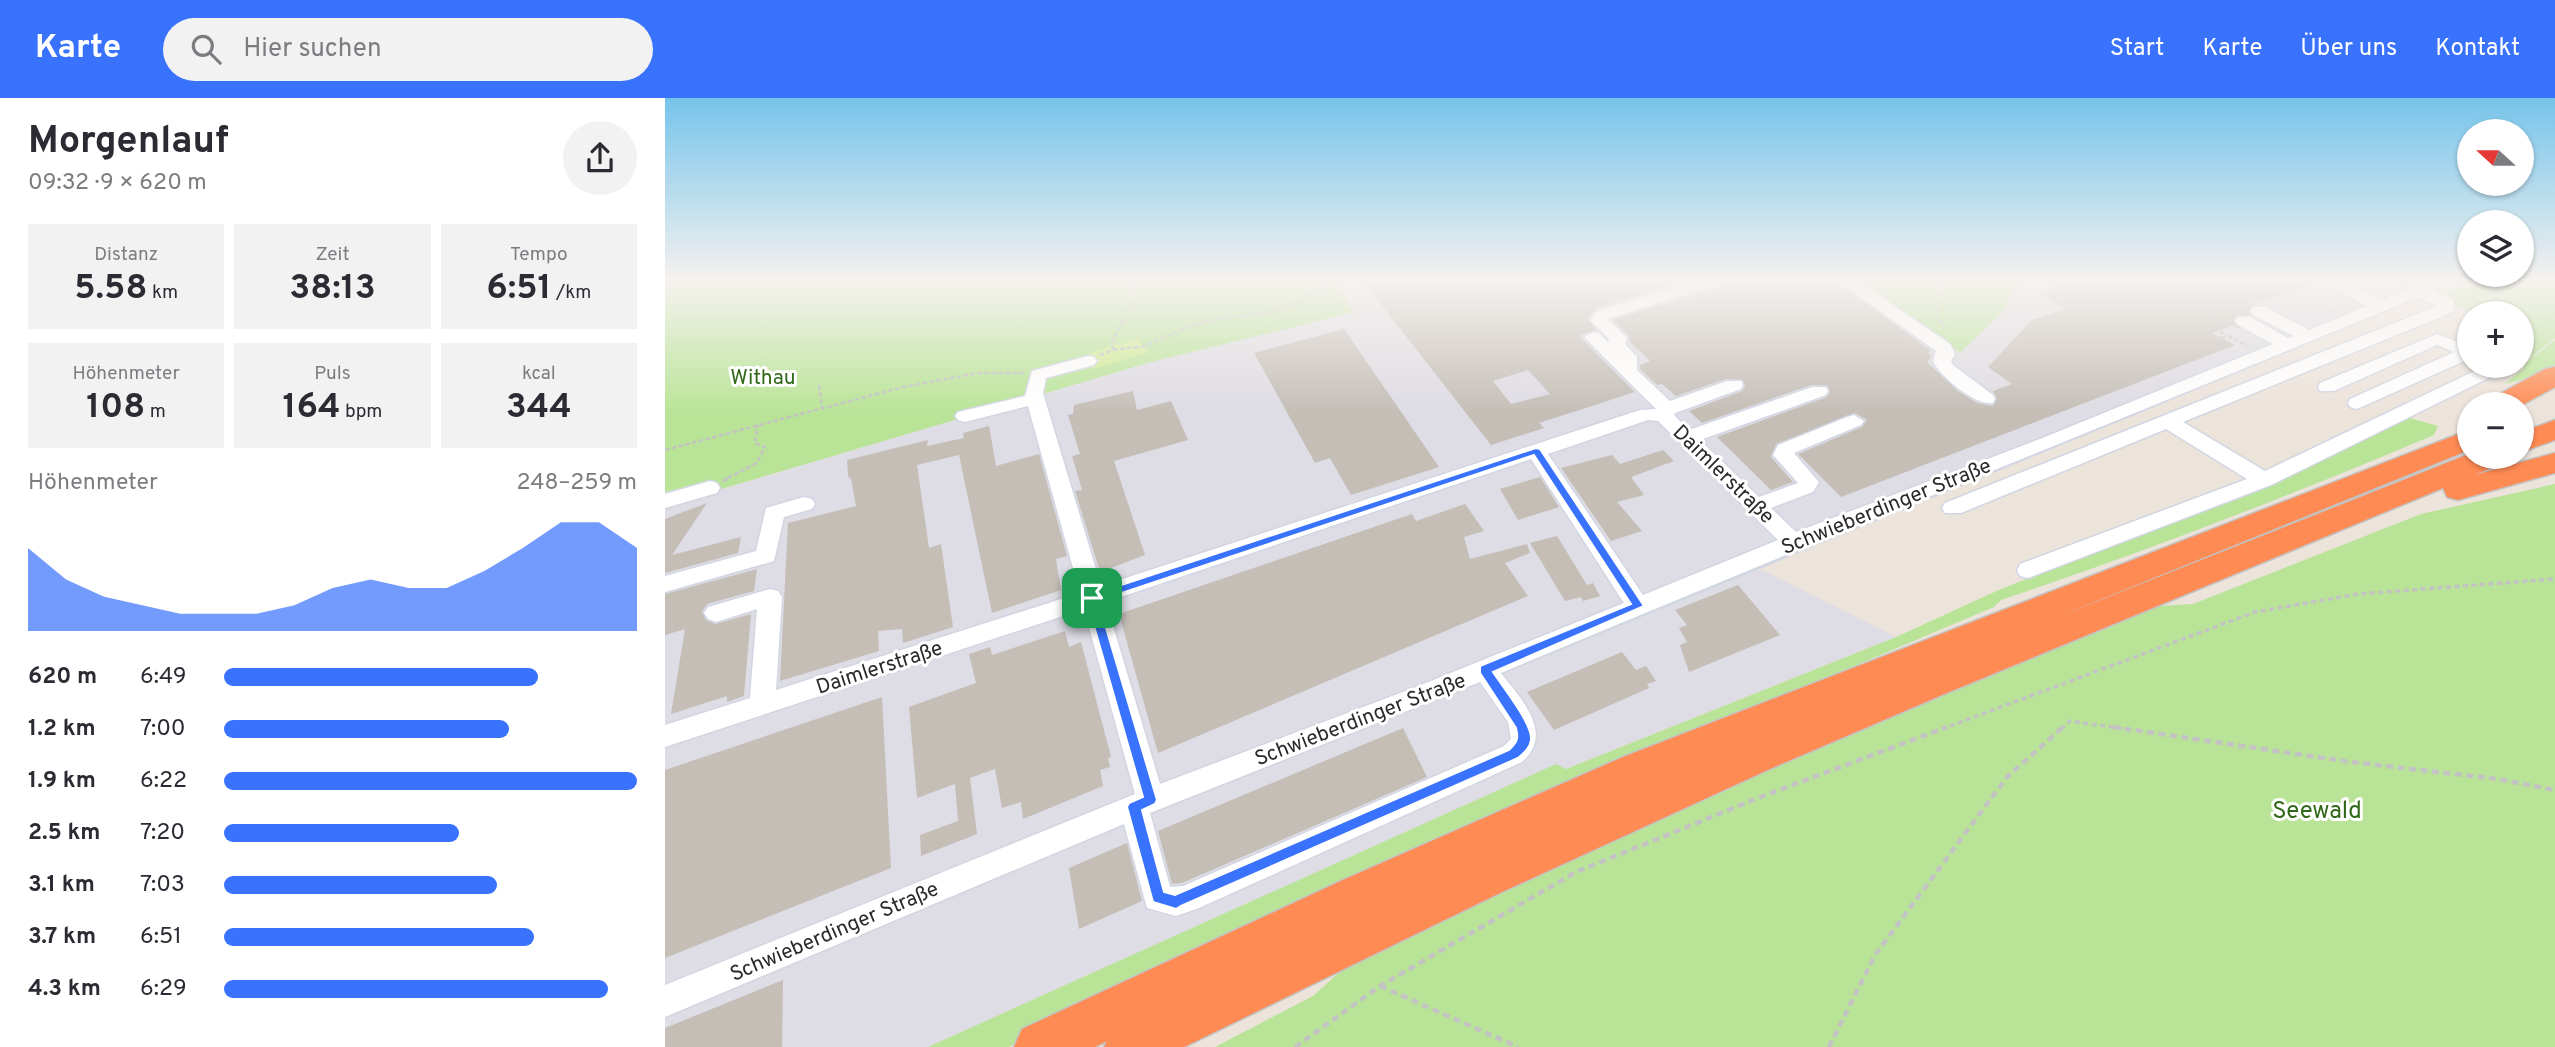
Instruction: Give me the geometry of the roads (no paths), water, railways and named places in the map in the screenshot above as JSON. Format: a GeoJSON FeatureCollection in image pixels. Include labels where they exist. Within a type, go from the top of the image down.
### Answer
{"type":"FeatureCollection","features":[{"type":"Feature","properties":{"kind":"highway"},"geometry":{"type":"LineString","coordinates":[[2524,392],[2555,375]]}},
{"type":"Feature","properties":{"kind":"highway"},"geometry":{"type":"LineString","coordinates":[[2534,412],[2555,403]]}},
{"type":"Feature","properties":{"kind":"highway"},"geometry":{"type":"LineString","coordinates":[[2342,490],[2366,469],[2457,427]]}},
{"type":"Feature","properties":{"kind":"highway"},"geometry":{"type":"LineString","coordinates":[[2534,438],[2555,429]]}},
{"type":"Feature","properties":{"kind":"highway"},"geometry":{"type":"LineString","coordinates":[[1040,1047],[1359,895],[1638,768],[2457,444]]}},
{"type":"Feature","properties":{"kind":"highway"},"geometry":{"type":"LineString","coordinates":[[2405,493],[2459,490],[2555,463]]}},
{"type":"Feature","properties":{"kind":"highway"},"geometry":{"type":"LineString","coordinates":[[1130,1047],[1368,930],[1671,793],[2158,590],[2462,469]]}},
{"type":"Feature","properties":{"kind":"street"},"geometry":{"type":"LineString","coordinates":[[1604,324],[1618,338],[1616,345],[1628,357],[1628,371]]}},
{"type":"Feature","properties":{"kind":"street"},"geometry":{"type":"LineString","coordinates":[[1909,324],[1944,348],[1946,354],[1942,361],[1945,368],[1986,399]]}},
{"type":"Feature","properties":{"kind":"street"},"geometry":{"type":"LineString","coordinates":[[2265,324],[2298,347],[2327,387],[2388,420]]}},
{"type":"Feature","properties":{"kind":"street","name":"Schwieberdinger Straße"},"geometry":{"type":"LineString","coordinates":[[665,1001],[1142,804],[1485,670],[1793,542],[2138,406],[2298,347],[2338,324]]}},
{"type":"Feature","properties":{"kind":"street"},"geometry":{"type":"LineString","coordinates":[[2351,324],[2374,336]]}},
{"type":"Feature","properties":{"kind":"street"},"geometry":{"type":"LineString","coordinates":[[1953,508],[2165,421],[2298,347],[2385,334],[2408,324]]}},
{"type":"Feature","properties":{"kind":"street"},"geometry":{"type":"LineString","coordinates":[[1593,337],[1665,412]]}},
{"type":"Feature","properties":{"kind":"street"},"geometry":{"type":"LineString","coordinates":[[2327,387],[2437,339],[2457,348]]}},
{"type":"Feature","properties":{"kind":"street"},"geometry":{"type":"LineString","coordinates":[[2357,403],[2457,358]]}},
{"type":"Feature","properties":{"kind":"street"},"geometry":{"type":"LineString","coordinates":[[1088,361],[1038,374],[1035,399],[1092,598],[1142,804],[1158,898],[1176,902],[1188,898],[1513,754],[1522,746],[1525,738],[1522,727],[1485,670]]}},
{"type":"Feature","properties":{"kind":"street"},"geometry":{"type":"LineString","coordinates":[[2028,570],[2264,480],[2474,378]]}},
{"type":"Feature","properties":{"kind":"street"},"geometry":{"type":"LineString","coordinates":[[1688,437],[1819,391]]}},
{"type":"Feature","properties":{"kind":"street"},"geometry":{"type":"LineString","coordinates":[[2138,406],[2264,480]]}},
{"type":"Feature","properties":{"kind":"street","name":"Daimlerstraße"},"geometry":{"type":"LineString","coordinates":[[665,736],[1647,414],[1665,412],[1793,542]]}},
{"type":"Feature","properties":{"kind":"street"},"geometry":{"type":"LineString","coordinates":[[1756,506],[1806,487],[1809,482],[1783,455],[1785,449],[1854,421]]}},
{"type":"Feature","properties":{"kind":"street"},"geometry":{"type":"LineString","coordinates":[[1536,451],[1638,606]]}},
{"type":"Feature","properties":{"kind":"street"},"geometry":{"type":"LineString","coordinates":[[2012,456],[2035,475]]}},
{"type":"Feature","properties":{"kind":"street"},"geometry":{"type":"LineString","coordinates":[[665,501],[710,488]]}},
{"type":"Feature","properties":{"kind":"street"},"geometry":{"type":"LineString","coordinates":[[665,584],[766,555],[773,513],[804,504]]}},
{"type":"Feature","properties":{"kind":"street"},"geometry":{"type":"LineString","coordinates":[[716,612],[770,597],[762,705]]}},
{"type":"Feature","properties":{"kind":"lane"},"geometry":{"type":"LineString","coordinates":[[1665,412],[1734,385]]}},
{"type":"Feature","properties":{"kind":"lane"},"geometry":{"type":"LineString","coordinates":[[965,416],[1035,399]]}},
{"type":"Feature","properties":{"kind":"park label","name":"Withau"},"geometry":{"type":"Point","coordinates":[763,377]}},
{"type":"Feature","properties":{"kind":"park label","name":"Seewald"},"geometry":{"type":"Point","coordinates":[2317,810]}}]}
